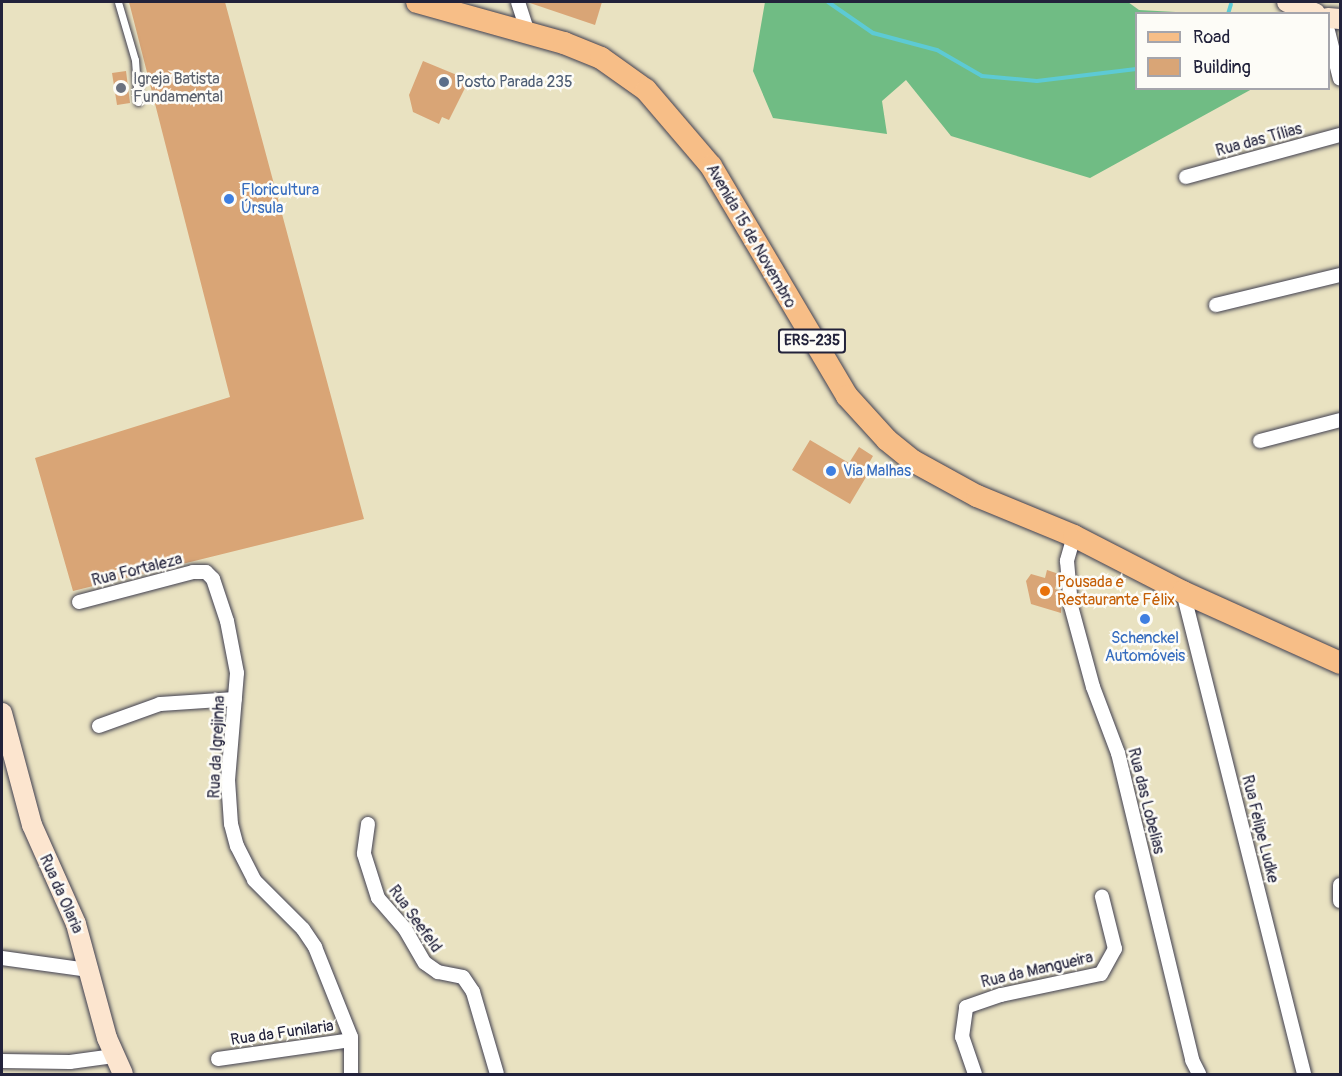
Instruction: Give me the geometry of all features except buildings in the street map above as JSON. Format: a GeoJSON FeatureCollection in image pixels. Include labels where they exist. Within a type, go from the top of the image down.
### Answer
{"type":"FeatureCollection","features":[{"type":"Feature","properties":{"kind":"main road","name":"Avenida 15 de Novembro"},"geometry":{"type":"LineString","coordinates":[[417,2],[527,30],[601,58],[646,90],[673,117],[717,175],[816,348],[860,412],[913,461],[977,496],[1074,536],[1183,592],[1341,663]]}},
{"type":"Feature","properties":{"kind":"street"},"geometry":{"type":"LineString","coordinates":[[518,2],[527,30]]}},
{"type":"Feature","properties":{"kind":"street"},"geometry":{"type":"LineString","coordinates":[[1287,2],[1311,12]]}},
{"type":"Feature","properties":{"kind":"street"},"geometry":{"type":"LineString","coordinates":[[1330,35],[1341,79]]}},
{"type":"Feature","properties":{"kind":"street","name":"Rua das Tílias"},"geometry":{"type":"LineString","coordinates":[[1186,177],[1341,135]]}},
{"type":"Feature","properties":{"kind":"street"},"geometry":{"type":"LineString","coordinates":[[1216,305],[1341,275]]}},
{"type":"Feature","properties":{"kind":"street"},"geometry":{"type":"LineString","coordinates":[[1260,441],[1341,420]]}},
{"type":"Feature","properties":{"kind":"street","name":"Rua das Lobelias"},"geometry":{"type":"LineString","coordinates":[[1074,536],[1067,561],[1071,606],[1090,680],[1118,753],[1192,1060],[1199,1074]]}},
{"type":"Feature","properties":{"kind":"street","name":"Rua Fortaleza"},"geometry":{"type":"LineString","coordinates":[[79,602],[204,572]]}},
{"type":"Feature","properties":{"kind":"street","name":"Rua da Igrejinha"},"geometry":{"type":"LineString","coordinates":[[204,572],[213,579],[227,621],[237,673],[228,780],[231,824],[237,846],[254,880],[311,940],[351,1040],[351,1074]]}},
{"type":"Feature","properties":{"kind":"street","name":"Rua Felipe Ludke"},"geometry":{"type":"LineString","coordinates":[[1183,592],[1304,1074]]}},
{"type":"Feature","properties":{"kind":"street"},"geometry":{"type":"LineString","coordinates":[[99,726],[160,704],[236,699]]}},
{"type":"Feature","properties":{"kind":"street","name":"Rua da Olaria"},"geometry":{"type":"LineString","coordinates":[[2,713],[9,764],[39,844],[76,924],[114,1056],[123,1074]]}},
{"type":"Feature","properties":{"kind":"street","name":"Rua Seefeld"},"geometry":{"type":"LineString","coordinates":[[368,824],[364,854],[378,898],[405,929],[425,963],[438,972],[463,977],[473,992],[497,1074]]}},
{"type":"Feature","properties":{"kind":"street"},"geometry":{"type":"LineString","coordinates":[[1341,885],[1341,901]]}},
{"type":"Feature","properties":{"kind":"street","name":"Rua da Mangueira"},"geometry":{"type":"LineString","coordinates":[[975,1074],[962,1035],[964,1013],[971,1003],[1103,972],[1116,949],[1102,897]]}},
{"type":"Feature","properties":{"kind":"street"},"geometry":{"type":"LineString","coordinates":[[2,958],[89,970]]}},
{"type":"Feature","properties":{"kind":"street","name":"Rua da Funilaria"},"geometry":{"type":"LineString","coordinates":[[218,1059],[351,1040]]}},
{"type":"Feature","properties":{"kind":"street"},"geometry":{"type":"LineString","coordinates":[[2,1061],[70,1062],[114,1056]]}},
{"type":"Feature","properties":{"kind":"lane"},"geometry":{"type":"LineString","coordinates":[[118,2],[135,60],[138,102]]}},
{"type":"Feature","properties":{"kind":"green space"},"geometry":{"type":"Polygon","coordinates":[[[765,2],[1128,2],[1139,10],[1176,12],[1135,12],[1135,90],[1250,90],[1090,178],[951,136],[906,80],[882,101],[887,134],[773,118],[753,71],[765,2]]]}},
{"type":"Feature","properties":{"kind":"waterway"},"geometry":{"type":"LineString","coordinates":[[828,2],[873,33],[937,50],[982,76],[1037,81],[1135,69]]}},
{"type":"Feature","properties":{"kind":"waterway"},"geometry":{"type":"LineString","coordinates":[[1229,12],[1231,4]]}},
{"type":"Feature","properties":{"kind":"place","name":"Posto Parada 235"},"geometry":{"type":"Point","coordinates":[444,82]}},
{"type":"Feature","properties":{"kind":"place","name":"Igreja Batista Fundamental"},"geometry":{"type":"Point","coordinates":[121,88]}},
{"type":"Feature","properties":{"kind":"place","name":"Floricultura Úrsula"},"geometry":{"type":"Point","coordinates":[229,199]}},
{"type":"Feature","properties":{"kind":"place","name":"Via Malhas"},"geometry":{"type":"Point","coordinates":[831,471]}},
{"type":"Feature","properties":{"kind":"place","name":"Pousada e Restaurante Félix"},"geometry":{"type":"Point","coordinates":[1045,591]}},
{"type":"Feature","properties":{"kind":"place","name":"Schenckel Automóveis"},"geometry":{"type":"Point","coordinates":[1145,619]}}]}
